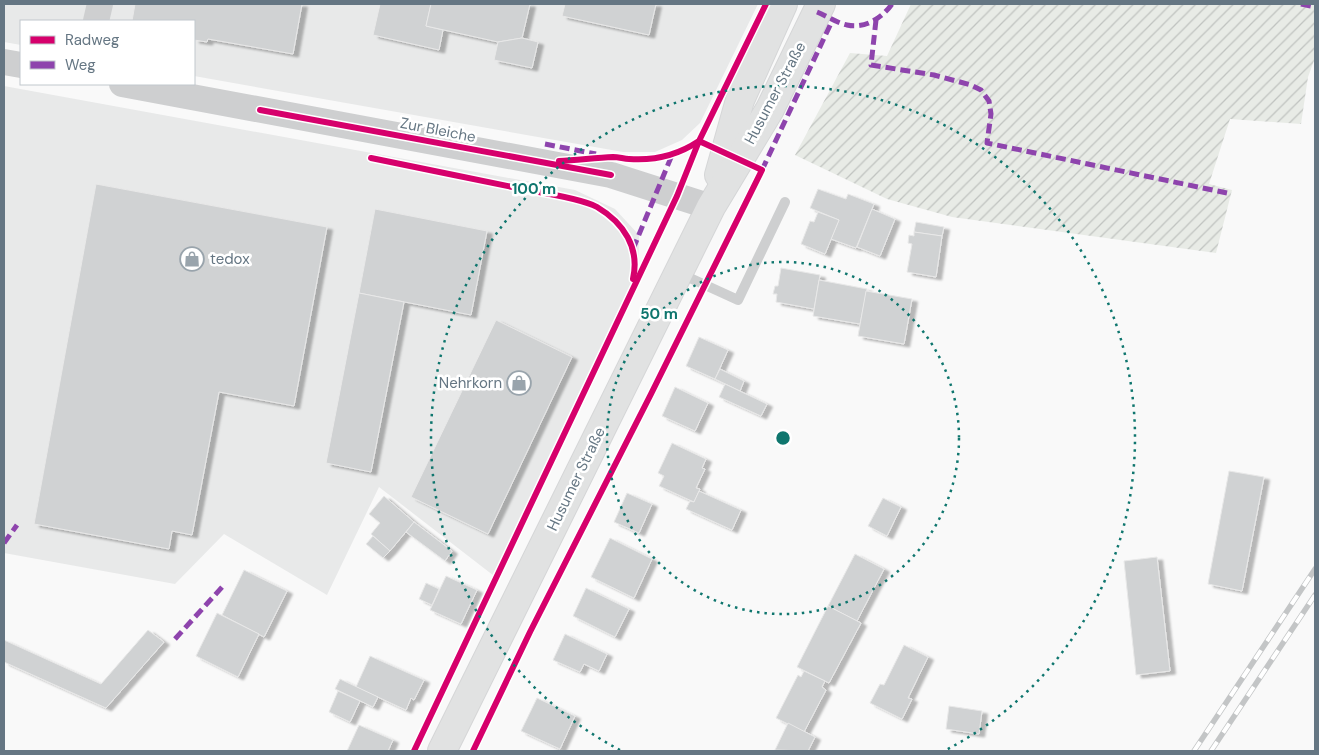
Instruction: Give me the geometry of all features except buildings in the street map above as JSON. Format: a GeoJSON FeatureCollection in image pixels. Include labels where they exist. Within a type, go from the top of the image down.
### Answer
{"type":"FeatureCollection","features":[{"type":"Feature","properties":{"kind":"main road","name":"Husumer Straße"},"geometry":{"type":"LineString","coordinates":[[711,207],[740,100],[783,4]]}},
{"type":"Feature","properties":{"kind":"main road","name":"Husumer Straße"},"geometry":{"type":"LineString","coordinates":[[442,751],[711,207],[770,108],[821,4]]}},
{"type":"Feature","properties":{"kind":"street"},"geometry":{"type":"LineString","coordinates":[[96,20],[100,4]]}},
{"type":"Feature","properties":{"kind":"street"},"geometry":{"type":"LineString","coordinates":[[4,62],[20,65]]}},
{"type":"Feature","properties":{"kind":"street","name":"Zur Bleiche"},"geometry":{"type":"LineString","coordinates":[[127,85],[611,175],[711,207]]}},
{"type":"Feature","properties":{"kind":"lane"},"geometry":{"type":"LineString","coordinates":[[678,273],[738,300],[785,202]]}},
{"type":"Feature","properties":{"kind":"shaded area"},"geometry":{"type":"Polygon","coordinates":[[[4,4],[758,4],[700,123],[682,140],[655,152],[623,152],[195,76],[195,20],[20,20],[20,45],[4,42],[4,4]]]}},
{"type":"Feature","properties":{"kind":"shaded area"},"geometry":{"type":"Polygon","coordinates":[[[911,4],[1315,4],[1315,58],[1308,77],[1301,124],[1230,119],[1209,184],[1232,190],[1216,253],[952,217],[887,199],[795,155],[850,53],[887,56],[911,4]]]}},
{"type":"Feature","properties":{"kind":"shaded area"},"geometry":{"type":"Polygon","coordinates":[[[4,86],[575,190],[615,209],[639,235],[638,280],[498,579],[379,487],[327,595],[224,534],[175,584],[4,553],[4,86]]]}},
{"type":"Feature","properties":{"kind":"railway"},"geometry":{"type":"LineString","coordinates":[[1194,751],[1315,569]]}},
{"type":"Feature","properties":{"kind":"railway"},"geometry":{"type":"LineString","coordinates":[[1211,751],[1315,595]]}},
{"type":"Feature","properties":{"kind":"marked path"},"geometry":{"type":"LineString","coordinates":[[817,12],[843,24],[854,26],[867,24],[878,18],[892,4]]}},
{"type":"Feature","properties":{"kind":"marked path"},"geometry":{"type":"LineString","coordinates":[[1301,4],[1315,7]]}},
{"type":"Feature","properties":{"kind":"marked path"},"geometry":{"type":"LineString","coordinates":[[762,170],[833,19]]}},
{"type":"Feature","properties":{"kind":"marked path"},"geometry":{"type":"LineString","coordinates":[[876,20],[871,65],[934,75],[971,85],[981,90],[989,101],[991,114],[987,143],[1227,193]]}},
{"type":"Feature","properties":{"kind":"marked path"},"geometry":{"type":"LineString","coordinates":[[545,144],[596,154]]}},
{"type":"Feature","properties":{"kind":"marked path"},"geometry":{"type":"LineString","coordinates":[[633,249],[672,155]]}},
{"type":"Feature","properties":{"kind":"marked path"},"geometry":{"type":"LineString","coordinates":[[4,543],[17,525]]}},
{"type":"Feature","properties":{"kind":"marked path"},"geometry":{"type":"LineString","coordinates":[[175,639],[224,585]]}},
{"type":"Feature","properties":{"kind":"cycle path"},"geometry":{"type":"LineString","coordinates":[[559,161],[613,157],[627,159],[657,158],[683,150],[699,141],[766,4]]}},
{"type":"Feature","properties":{"kind":"cycle path"},"geometry":{"type":"LineString","coordinates":[[260,110],[611,175]]}},
{"type":"Feature","properties":{"kind":"cycle path"},"geometry":{"type":"LineString","coordinates":[[414,751],[677,196],[699,141],[762,170],[530,632],[473,751]]}},
{"type":"Feature","properties":{"kind":"cycle path"},"geometry":{"type":"LineString","coordinates":[[371,158],[591,204],[607,213],[628,237],[634,257],[633,279]]}},
{"type":"Feature","properties":{"kind":"place","name":"tedox"},"geometry":{"type":"Point","coordinates":[192,259]}},
{"type":"Feature","properties":{"kind":"place","name":"Nehrkorn"},"geometry":{"type":"Point","coordinates":[519,383]}}]}
